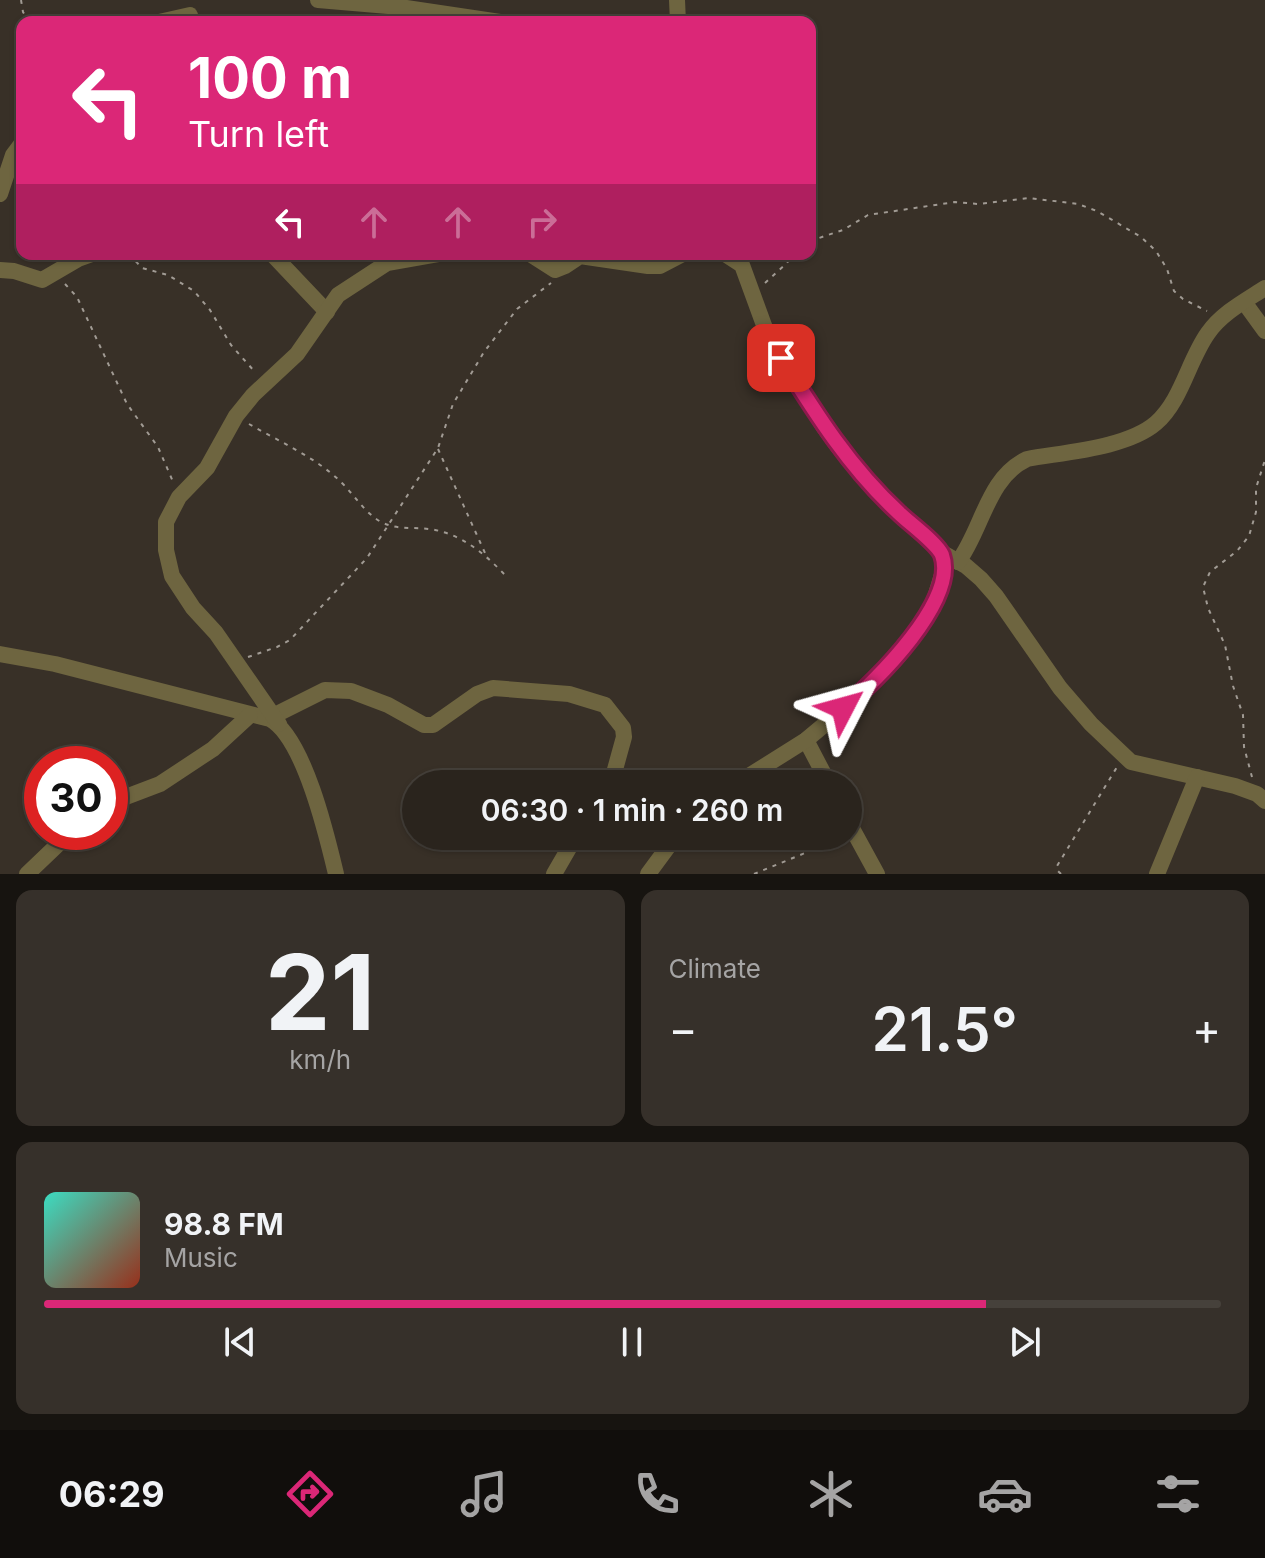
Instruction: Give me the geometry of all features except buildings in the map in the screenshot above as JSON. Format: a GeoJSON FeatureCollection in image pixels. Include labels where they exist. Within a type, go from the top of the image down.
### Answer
{"type":"FeatureCollection","features":[{"type":"Feature","properties":{"kind":"street"},"geometry":{"type":"LineString","coordinates":[[318,0],[460,16]]}},
{"type":"Feature","properties":{"kind":"street"},"geometry":{"type":"LineString","coordinates":[[0,191],[16,151]]}},
{"type":"Feature","properties":{"kind":"street"},"geometry":{"type":"LineString","coordinates":[[0,270],[14,271],[38,280],[76,260]]}},
{"type":"Feature","properties":{"kind":"street"},"geometry":{"type":"LineString","coordinates":[[278,260],[327,312]]}},
{"type":"Feature","properties":{"kind":"street"},"geometry":{"type":"LineString","coordinates":[[336,874],[322,818],[288,736],[172,576],[166,550],[166,522],[179,497],[207,468],[236,416],[253,395],[297,354],[338,295],[387,263],[404,260]]}},
{"type":"Feature","properties":{"kind":"street"},"geometry":{"type":"LineString","coordinates":[[539,260],[559,270],[574,260]]}},
{"type":"Feature","properties":{"kind":"street"},"geometry":{"type":"LineString","coordinates":[[612,260],[660,266],[672,260]]}},
{"type":"Feature","properties":{"kind":"street"},"geometry":{"type":"LineString","coordinates":[[737,260],[742,265],[765,328],[781,358],[839,448],[887,502],[941,552],[981,579],[1060,688],[1124,755],[1139,765],[1197,777],[1261,797]]}},
{"type":"Feature","properties":{"kind":"street"},"geometry":{"type":"LineString","coordinates":[[958,562],[975,536],[997,484],[1013,465],[1027,459],[1124,440],[1157,422],[1172,402],[1206,334],[1220,319],[1265,288]]}},
{"type":"Feature","properties":{"kind":"street"},"geometry":{"type":"LineString","coordinates":[[1244,302],[1265,331]]}},
{"type":"Feature","properties":{"kind":"street"},"geometry":{"type":"LineString","coordinates":[[758,770],[806,740],[866,690],[898,657],[933,604],[944,568],[941,552]]}},
{"type":"Feature","properties":{"kind":"street"},"geometry":{"type":"LineString","coordinates":[[0,654],[55,664],[276,720],[325,690],[340,689],[388,705],[424,725],[433,725],[477,694],[493,688],[569,694],[605,705],[623,728],[624,737],[615,770]]}},
{"type":"Feature","properties":{"kind":"street"},"geometry":{"type":"LineString","coordinates":[[128,796],[160,784],[213,749],[250,715]]}},
{"type":"Feature","properties":{"kind":"street"},"geometry":{"type":"LineString","coordinates":[[806,740],[822,770]]}},
{"type":"Feature","properties":{"kind":"street"},"geometry":{"type":"LineString","coordinates":[[1157,874],[1197,777]]}},
{"type":"Feature","properties":{"kind":"street"},"geometry":{"type":"LineString","coordinates":[[862,847],[877,874]]}},
{"type":"Feature","properties":{"kind":"street"},"geometry":{"type":"LineString","coordinates":[[27,874],[52,850]]}},
{"type":"Feature","properties":{"kind":"street"},"geometry":{"type":"LineString","coordinates":[[554,874],[568,850]]}},
{"type":"Feature","properties":{"kind":"street"},"geometry":{"type":"LineString","coordinates":[[648,874],[666,850]]}},
{"type":"Feature","properties":{"kind":"path"},"geometry":{"type":"LineString","coordinates":[[816,239],[843,230],[868,215],[955,202],[978,204],[1029,198],[1078,204],[1097,211],[1141,237],[1156,251],[1167,269],[1174,291],[1220,319]]}},
{"type":"Feature","properties":{"kind":"path"},"geometry":{"type":"LineString","coordinates":[[135,260],[142,268],[168,275],[194,291],[210,310],[231,345],[266,385]]}},
{"type":"Feature","properties":{"kind":"path"},"geometry":{"type":"LineString","coordinates":[[755,297],[765,282],[789,260]]}},
{"type":"Feature","properties":{"kind":"path"},"geometry":{"type":"LineString","coordinates":[[50,276],[68,285],[77,297],[127,404],[158,447],[179,497]]}},
{"type":"Feature","properties":{"kind":"path"},"geometry":{"type":"LineString","coordinates":[[235,660],[259,654],[290,640],[367,558],[438,448],[453,404],[484,352],[517,309],[552,283]]}},
{"type":"Feature","properties":{"kind":"path"},"geometry":{"type":"LineString","coordinates":[[236,416],[310,459],[342,483],[371,515],[390,526],[444,532],[486,555],[506,576]]}},
{"type":"Feature","properties":{"kind":"path"},"geometry":{"type":"LineString","coordinates":[[438,448],[486,555]]}},
{"type":"Feature","properties":{"kind":"path"},"geometry":{"type":"LineString","coordinates":[[1261,797],[1244,747],[1243,715],[1233,686],[1225,645],[1203,596],[1203,587],[1210,572],[1237,551],[1249,536],[1256,512],[1256,488],[1265,460]]}},
{"type":"Feature","properties":{"kind":"path"},"geometry":{"type":"LineString","coordinates":[[1061,874],[1057,866],[1124,755]]}},
{"type":"Feature","properties":{"kind":"path"},"geometry":{"type":"LineString","coordinates":[[754,874],[810,850]]}},
{"type":"Feature","properties":{"kind":"route"},"geometry":{"type":"LineString","coordinates":[[781,358],[839,448],[887,502],[941,552],[944,568],[933,604],[898,657],[879,678],[843,708]]}}]}
